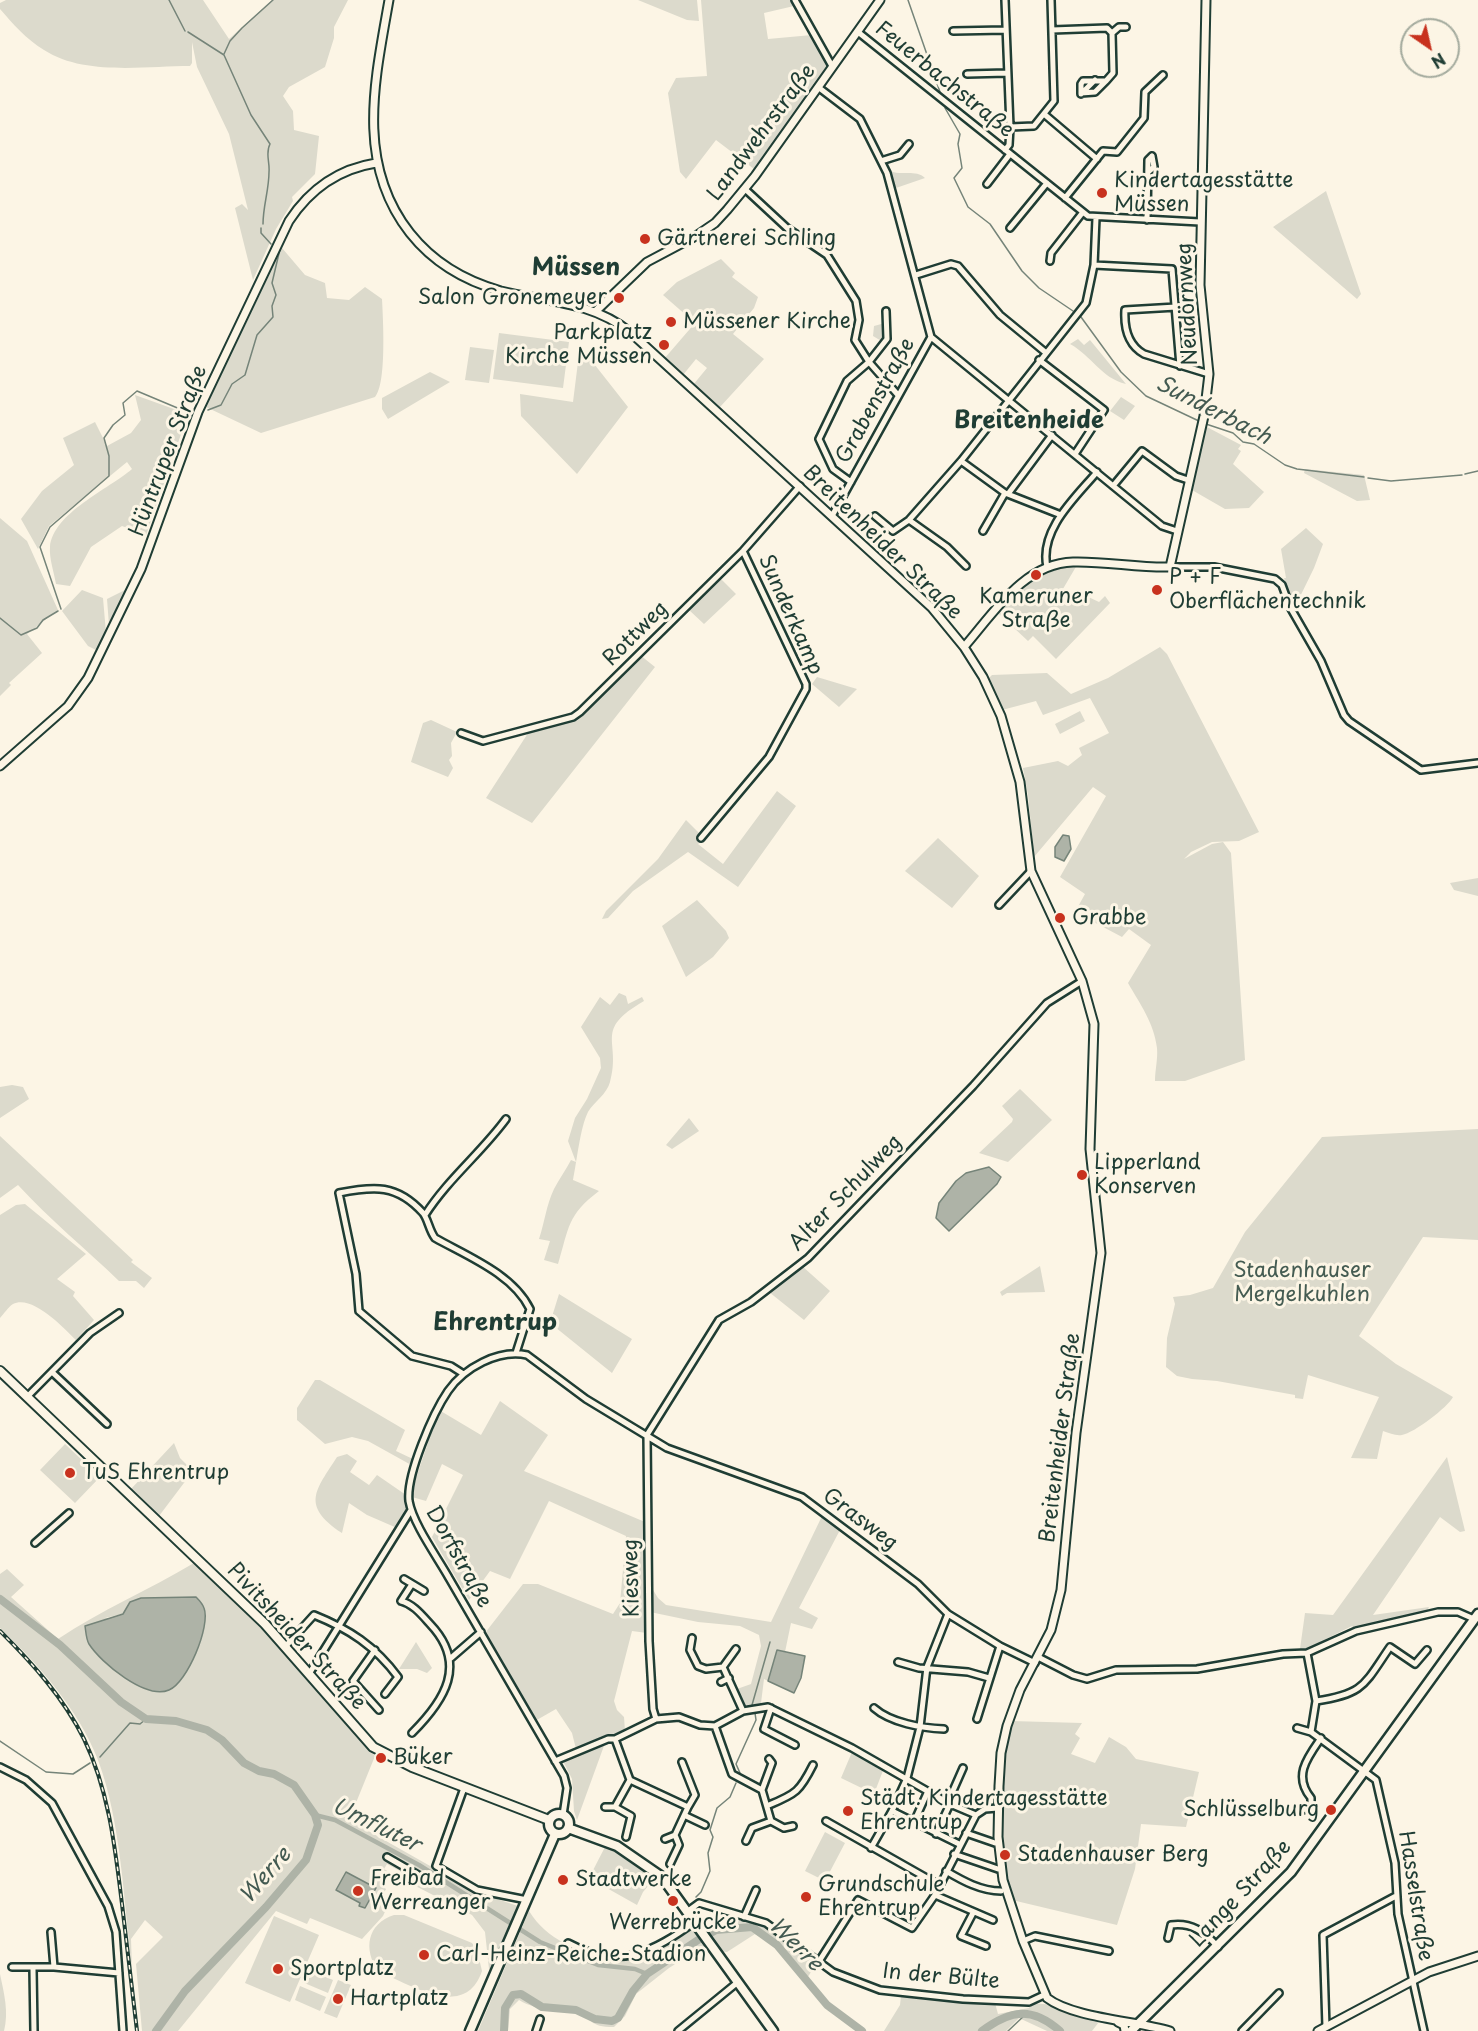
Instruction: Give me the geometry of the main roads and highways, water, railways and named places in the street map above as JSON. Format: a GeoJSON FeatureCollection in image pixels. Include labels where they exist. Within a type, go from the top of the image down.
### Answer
{"type":"FeatureCollection","features":[{"type":"Feature","properties":{"kind":"main road","name":"Pivitsheider Straße"},"geometry":{"type":"LineString","coordinates":[[0,1371],[265,1624],[379,1751],[464,1788],[549,1820]]}},
{"type":"Feature","properties":{"kind":"main road","name":"Lange Straße"},"geometry":{"type":"LineString","coordinates":[[1131,2031],[1291,1872],[1476,1616]]}},
{"type":"Feature","properties":{"kind":"main road"},"geometry":{"type":"LineString","coordinates":[[557,1814],[563,1815],[569,1822],[568,1828],[564,1833],[555,1834],[549,1828],[549,1820],[557,1814]]}},
{"type":"Feature","properties":{"kind":"main road"},"geometry":{"type":"LineString","coordinates":[[568,1828],[617,1846],[650,1866],[662,1877],[773,2031]]}},
{"type":"Feature","properties":{"kind":"main road"},"geometry":{"type":"LineString","coordinates":[[470,2031],[555,1834]]}},
{"type":"Feature","properties":{"kind":"waterway"},"geometry":{"type":"LineString","coordinates":[[169,0],[185,31]]}},
{"type":"Feature","properties":{"kind":"waterway"},"geometry":{"type":"LineString","coordinates":[[224,54],[230,41],[273,0]]}},
{"type":"Feature","properties":{"kind":"waterway","name":"Sunderbach"},"geometry":{"type":"LineString","coordinates":[[908,0],[940,92]]}},
{"type":"Feature","properties":{"kind":"waterway"},"geometry":{"type":"LineString","coordinates":[[188,32],[224,55],[251,115],[270,144],[269,179],[263,224]]}},
{"type":"Feature","properties":{"kind":"waterway","name":"Sunderbach"},"geometry":{"type":"LineString","coordinates":[[945,108],[960,134],[958,144],[962,168],[954,178],[968,207],[990,224],[1022,271],[1039,288],[1073,311]]}},
{"type":"Feature","properties":{"kind":"waterway"},"geometry":{"type":"LineString","coordinates":[[261,228],[261,233],[271,244]]}},
{"type":"Feature","properties":{"kind":"waterway"},"geometry":{"type":"LineString","coordinates":[[208,410],[221,405],[232,384],[245,375],[257,335],[273,317],[272,306],[276,295],[272,283],[280,249]]}},
{"type":"Feature","properties":{"kind":"waterway","name":"Sunderbach"},"geometry":{"type":"LineString","coordinates":[[1081,317],[1121,372],[1146,396],[1201,422]]}},
{"type":"Feature","properties":{"kind":"waterway"},"geometry":{"type":"LineString","coordinates":[[61,609],[40,547],[50,527],[109,476],[109,456],[104,438],[113,425],[125,415],[123,403],[137,391],[187,412]]}},
{"type":"Feature","properties":{"kind":"waterway","name":"Sunderbach"},"geometry":{"type":"LineString","coordinates":[[1206,424],[1233,433],[1243,442],[1254,444],[1285,465],[1297,469],[1364,477]]}},
{"type":"Feature","properties":{"kind":"waterway","name":"Sunderbach"},"geometry":{"type":"LineString","coordinates":[[1465,474],[1478,471]]}},
{"type":"Feature","properties":{"kind":"waterway","name":"Sunderbach"},"geometry":{"type":"LineString","coordinates":[[1368,478],[1391,481],[1462,475]]}},
{"type":"Feature","properties":{"kind":"waterway"},"geometry":{"type":"LineString","coordinates":[[0,618],[21,635],[37,628],[43,620],[58,611]]}},
{"type":"Feature","properties":{"kind":"waterway","name":"Werre"},"geometry":{"type":"LineString","coordinates":[[0,1599],[60,1645],[121,1702],[146,1719],[176,1721],[207,1730],[222,1740],[244,1763],[259,1771],[274,1774],[294,1785],[315,1815],[318,1825],[306,1860],[266,1907],[185,1991],[156,2031]]}},
{"type":"Feature","properties":{"kind":"waterway"},"geometry":{"type":"LineString","coordinates":[[752,1705],[770,1642]]}},
{"type":"Feature","properties":{"kind":"waterway"},"geometry":{"type":"LineString","coordinates":[[740,1773],[736,1764],[756,1720],[755,1713]]}},
{"type":"Feature","properties":{"kind":"waterway"},"geometry":{"type":"LineString","coordinates":[[100,1757],[130,1723],[140,1724],[146,1719]]}},
{"type":"Feature","properties":{"kind":"waterway"},"geometry":{"type":"LineString","coordinates":[[0,1741],[46,1772],[73,1774],[90,1763]]}},
{"type":"Feature","properties":{"kind":"waterway"},"geometry":{"type":"LineString","coordinates":[[696,1897],[701,1892],[710,1871],[708,1853],[713,1837],[710,1830],[717,1808],[730,1797],[736,1783]]}},
{"type":"Feature","properties":{"kind":"waterway","name":"Umfluter"},"geometry":{"type":"LineString","coordinates":[[315,1815],[335,1820],[419,1865],[540,1942],[598,1965],[635,1969],[647,1974]]}},
{"type":"Feature","properties":{"kind":"waterway","name":"Werre"},"geometry":{"type":"LineString","coordinates":[[504,2031],[505,2008],[513,1995],[521,1994],[542,2007],[576,2010],[595,2019],[612,2021],[618,2018],[633,1991],[647,1974],[716,1930],[752,1927],[777,1945],[827,2005],[862,2031]]}},
{"type":"Feature","properties":{"kind":"waterway","name":"Werre"},"geometry":{"type":"LineString","coordinates":[[982,2031],[1002,2019],[1021,2014],[1030,2014],[1040,2018],[1060,2031]]}},
{"type":"Feature","properties":{"kind":"waterway"},"geometry":{"type":"LineString","coordinates":[[1008,2031],[1026,2014]]}},
{"type":"Feature","properties":{"kind":"railway"},"geometry":{"type":"LineString","coordinates":[[0,1631],[36,1669],[67,1709],[84,1739],[100,1779],[117,1861],[137,2031]]}},
{"type":"Feature","properties":{"kind":"place","name":"Kindertagesstätte Müssen"},"geometry":{"type":"Point","coordinates":[1102,193]}},
{"type":"Feature","properties":{"kind":"place","name":"Gärtnerei Schling"},"geometry":{"type":"Point","coordinates":[645,239]}},
{"type":"Feature","properties":{"kind":"place","name":"Salon Gronemeyer"},"geometry":{"type":"Point","coordinates":[619,298]}},
{"type":"Feature","properties":{"kind":"place","name":"Müssener Kirche"},"geometry":{"type":"Point","coordinates":[671,322]}},
{"type":"Feature","properties":{"kind":"place","name":"Parkplatz Kirche Müssen"},"geometry":{"type":"Point","coordinates":[664,345]}},
{"type":"Feature","properties":{"kind":"place","name":"Kameruner Straße"},"geometry":{"type":"Point","coordinates":[1036,575]}},
{"type":"Feature","properties":{"kind":"place","name":"P + F Oberflächentechnik"},"geometry":{"type":"Point","coordinates":[1157,590]}},
{"type":"Feature","properties":{"kind":"place","name":"Grabbe"},"geometry":{"type":"Point","coordinates":[1060,918]}},
{"type":"Feature","properties":{"kind":"place","name":"Lipperland Konserven"},"geometry":{"type":"Point","coordinates":[1082,1175]}},
{"type":"Feature","properties":{"kind":"place","name":"TuS Ehrentrup"},"geometry":{"type":"Point","coordinates":[70,1473]}},
{"type":"Feature","properties":{"kind":"place","name":"Büker"},"geometry":{"type":"Point","coordinates":[381,1758]}},
{"type":"Feature","properties":{"kind":"place","name":"Schlüsselburg"},"geometry":{"type":"Point","coordinates":[1331,1810]}},
{"type":"Feature","properties":{"kind":"place","name":"Städt. Kindertagesstätte Ehrentrup"},"geometry":{"type":"Point","coordinates":[848,1811]}},
{"type":"Feature","properties":{"kind":"place","name":"Stadenhauser Berg"},"geometry":{"type":"Point","coordinates":[1005,1855]}},
{"type":"Feature","properties":{"kind":"place","name":"Stadtwerke"},"geometry":{"type":"Point","coordinates":[563,1880]}},
{"type":"Feature","properties":{"kind":"place","name":"Freibad Werreanger"},"geometry":{"type":"Point","coordinates":[358,1891]}},
{"type":"Feature","properties":{"kind":"place","name":"Grundschule Ehrentrup"},"geometry":{"type":"Point","coordinates":[806,1897]}},
{"type":"Feature","properties":{"kind":"place","name":"Werrebrücke"},"geometry":{"type":"Point","coordinates":[673,1901]}},
{"type":"Feature","properties":{"kind":"place","name":"Carl-Heinz-Reiche-Stadion"},"geometry":{"type":"Point","coordinates":[424,1955]}},
{"type":"Feature","properties":{"kind":"place","name":"Sportplatz"},"geometry":{"type":"Point","coordinates":[278,1969]}},
{"type":"Feature","properties":{"kind":"place","name":"Hartplatz"},"geometry":{"type":"Point","coordinates":[338,1999]}},
{"type":"Feature","properties":{"kind":"district","name":"Müssen"},"geometry":{"type":"Point","coordinates":[576,268]}},
{"type":"Feature","properties":{"kind":"district","name":"Breitenheide"},"geometry":{"type":"Point","coordinates":[1029,421]}},
{"type":"Feature","properties":{"kind":"district","name":"Ehrentrup"},"geometry":{"type":"Point","coordinates":[495,1323]}},
{"type":"Feature","properties":{"kind":"park label","name":"Stadenhauser Mergelkuhlen"},"geometry":{"type":"Point","coordinates":[1302,1283]}}]}
